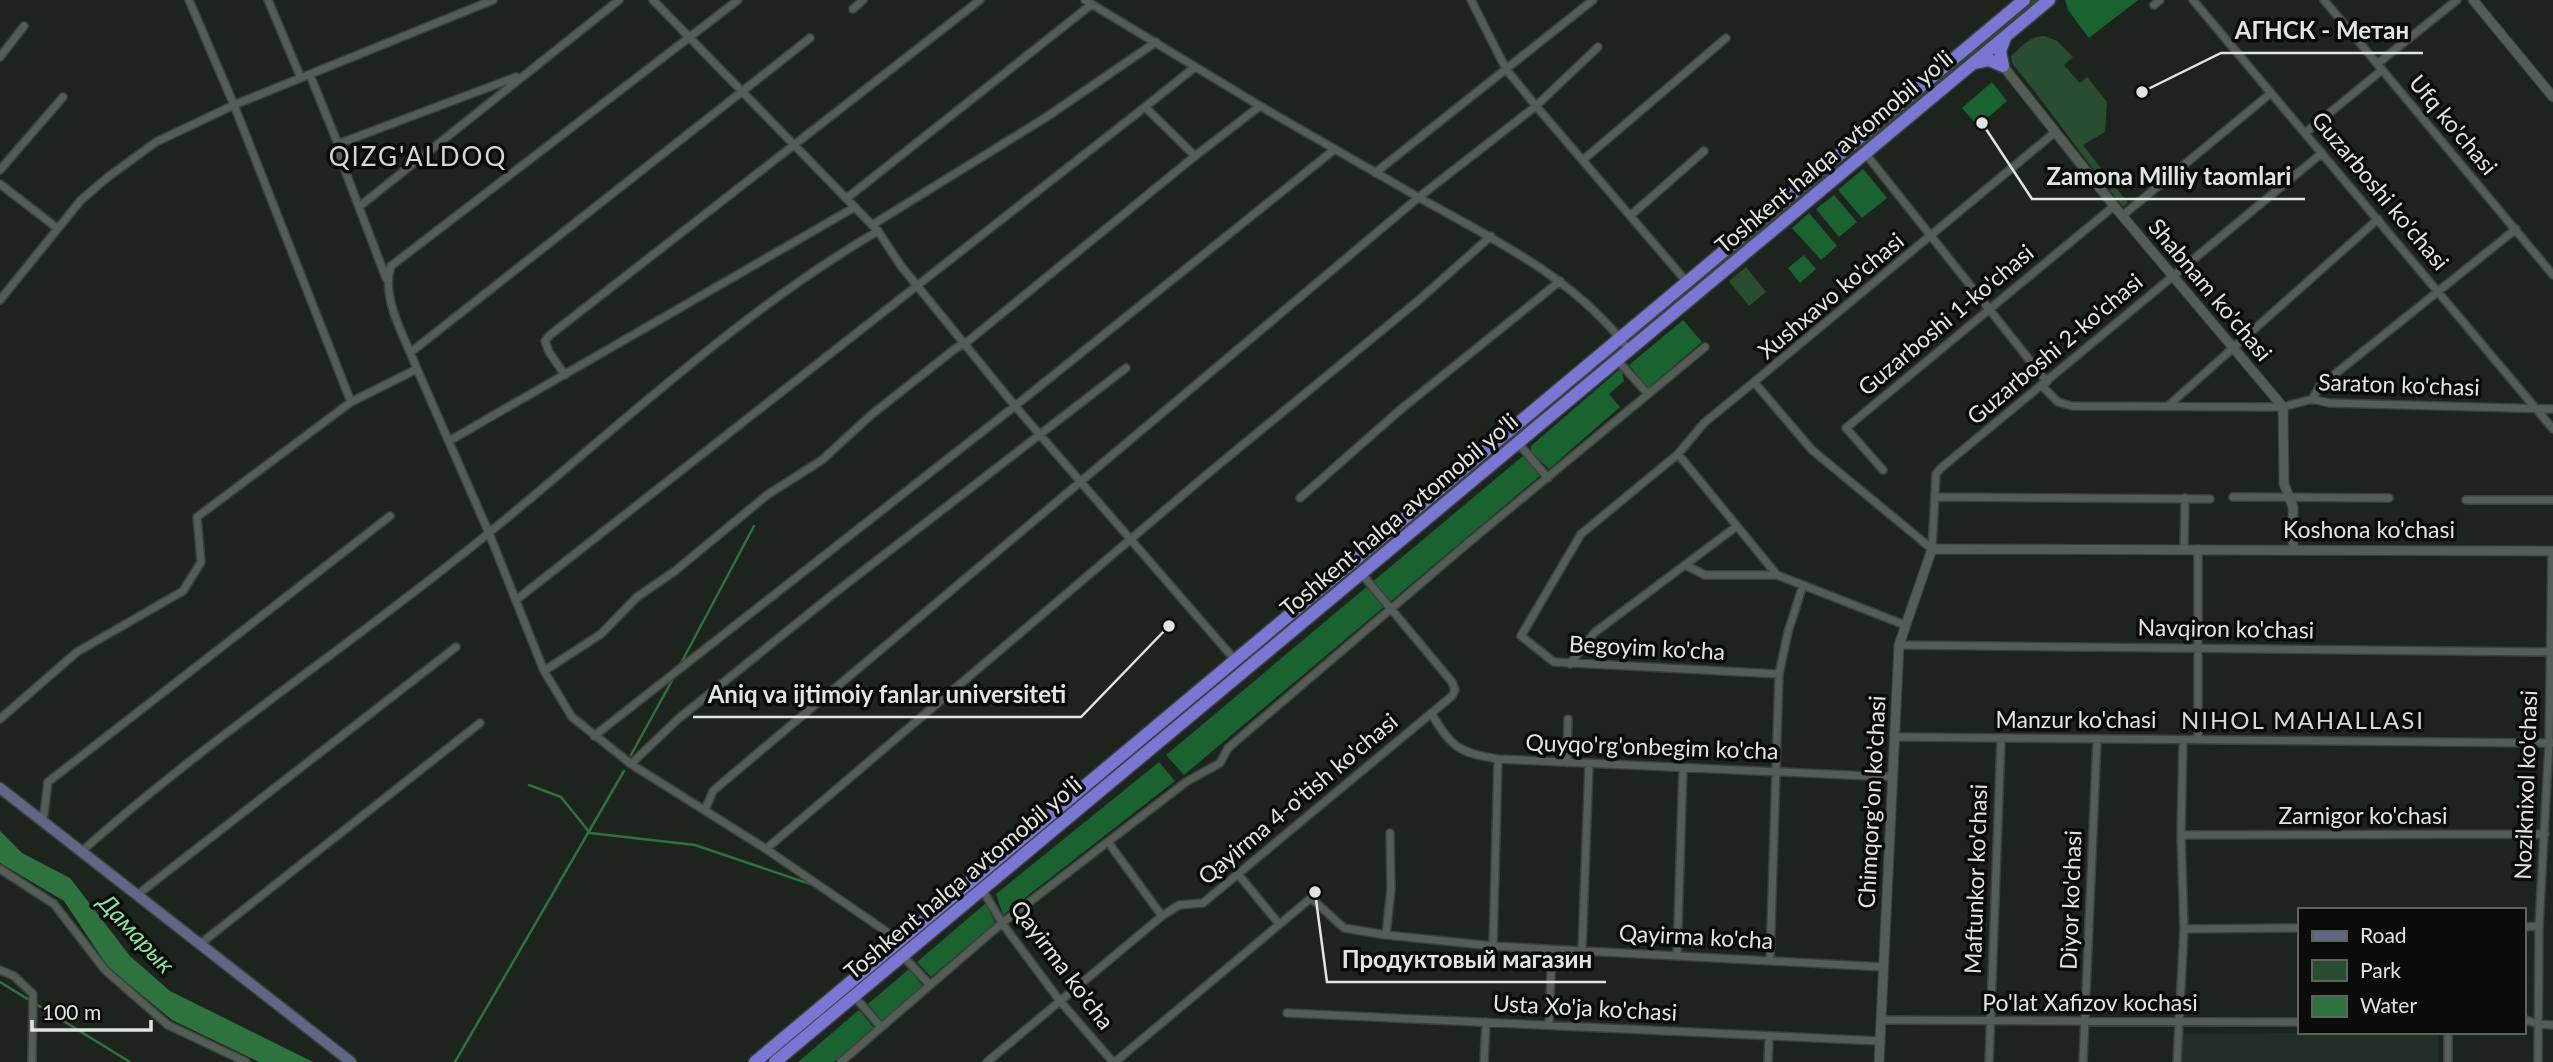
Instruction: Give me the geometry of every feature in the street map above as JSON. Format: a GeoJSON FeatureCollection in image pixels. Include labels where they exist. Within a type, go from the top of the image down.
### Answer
{"type":"FeatureCollection","features":[{"type":"Feature","properties":{"kind":"highway","name":"Toshkent halqa avtomobil yo'li"},"geometry":{"type":"LineString","coordinates":[[755,1062],[2024,0]]}},
{"type":"Feature","properties":{"kind":"highway","name":"Toshkent halqa avtomobil yo'li"},"geometry":{"type":"LineString","coordinates":[[775,1062],[2049,0]]}},
{"type":"Feature","properties":{"kind":"highway"},"geometry":{"type":"LineString","coordinates":[[2003,65],[2000,51],[2006,36]]}},
{"type":"Feature","properties":{"kind":"highway"},"geometry":{"type":"LineString","coordinates":[[1974,63],[1989,60],[2003,65]]}},
{"type":"Feature","properties":{"kind":"highway"},"geometry":{"type":"LineString","coordinates":[[1847,148],[1861,157]]}},
{"type":"Feature","properties":{"kind":"highway"},"geometry":{"type":"LineString","coordinates":[[959,891],[968,901]]}},
{"type":"Feature","properties":{"kind":"main road"},"geometry":{"type":"LineString","coordinates":[[0,788],[351,1062]]}},
{"type":"Feature","properties":{"kind":"street"},"geometry":{"type":"LineString","coordinates":[[188,0],[234,105],[351,402]]}},
{"type":"Feature","properties":{"kind":"street"},"geometry":{"type":"LineString","coordinates":[[268,0],[301,78]]}},
{"type":"Feature","properties":{"kind":"street"},"geometry":{"type":"LineString","coordinates":[[0,300],[57,228],[108,177],[156,142],[234,105],[493,0]]}},
{"type":"Feature","properties":{"kind":"street"},"geometry":{"type":"LineString","coordinates":[[360,206],[619,0]]}},
{"type":"Feature","properties":{"kind":"street"},"geometry":{"type":"LineString","coordinates":[[653,0],[875,228],[918,286],[967,342],[1016,406],[1235,660]]}},
{"type":"Feature","properties":{"kind":"street"},"geometry":{"type":"LineString","coordinates":[[387,278],[391,266],[738,0]]}},
{"type":"Feature","properties":{"kind":"street"},"geometry":{"type":"LineString","coordinates":[[853,9],[863,0]]}},
{"type":"Feature","properties":{"kind":"street"},"geometry":{"type":"LineString","coordinates":[[565,375],[546,347],[545,341],[550,334],[980,0]]}},
{"type":"Feature","properties":{"kind":"street"},"geometry":{"type":"LineString","coordinates":[[1471,0],[1506,69],[1686,281]]}},
{"type":"Feature","properties":{"kind":"street"},"geometry":{"type":"LineString","coordinates":[[1375,173],[1593,0]]}},
{"type":"Feature","properties":{"kind":"street","name":"Guzarboshi ko'chasi"},"geometry":{"type":"LineString","coordinates":[[2193,0],[2536,409]]}},
{"type":"Feature","properties":{"kind":"street","name":"Ufq ko'chasi"},"geometry":{"type":"LineString","coordinates":[[2324,0],[2553,275]]}},
{"type":"Feature","properties":{"kind":"street"},"geometry":{"type":"LineString","coordinates":[[2305,133],[2457,0]]}},
{"type":"Feature","properties":{"kind":"street"},"geometry":{"type":"LineString","coordinates":[[2473,0],[2553,97]]}},
{"type":"Feature","properties":{"kind":"street"},"geometry":{"type":"LineString","coordinates":[[846,198],[1088,2],[1375,173],[1491,236],[1560,281],[1620,338],[1629,351]]}},
{"type":"Feature","properties":{"kind":"street"},"geometry":{"type":"LineString","coordinates":[[0,57],[24,26]]}},
{"type":"Feature","properties":{"kind":"street"},"geometry":{"type":"LineString","coordinates":[[411,352],[810,38]]}},
{"type":"Feature","properties":{"kind":"street"},"geometry":{"type":"LineString","coordinates":[[1583,160],[1726,38]]}},
{"type":"Feature","properties":{"kind":"street"},"geometry":{"type":"LineString","coordinates":[[82,851],[489,533],[719,342],[875,228],[1045,118],[1156,42]]}},
{"type":"Feature","properties":{"kind":"street"},"geometry":{"type":"LineString","coordinates":[[705,810],[713,791],[727,779],[1083,483],[1419,197],[1536,106],[1598,47]]}},
{"type":"Feature","properties":{"kind":"street","name":"Shabnam ko'chasi"},"geometry":{"type":"LineString","coordinates":[[2003,65],[2054,133],[2283,407]]}},
{"type":"Feature","properties":{"kind":"street"},"geometry":{"type":"LineString","coordinates":[[516,600],[1195,66]]}},
{"type":"Feature","properties":{"kind":"street"},"geometry":{"type":"LineString","coordinates":[[310,75],[387,278],[388,293],[417,369],[489,533],[544,671],[572,717],[631,764],[766,849],[887,932],[897,943]]}},
{"type":"Feature","properties":{"kind":"street"},"geometry":{"type":"LineString","coordinates":[[338,144],[523,75]]}},
{"type":"Feature","properties":{"kind":"street"},"geometry":{"type":"LineString","coordinates":[[2122,216],[2271,93]]}},
{"type":"Feature","properties":{"kind":"street"},"geometry":{"type":"LineString","coordinates":[[0,170],[63,97]]}},
{"type":"Feature","properties":{"kind":"street"},"geometry":{"type":"LineString","coordinates":[[544,671],[600,634],[637,597],[675,572],[767,495],[822,460],[948,353],[967,342],[1260,106]]}},
{"type":"Feature","properties":{"kind":"street"},"geometry":{"type":"LineString","coordinates":[[1145,107],[1195,156]]}},
{"type":"Feature","properties":{"kind":"street","name":"Xushxavo ko'chasi"},"geometry":{"type":"LineString","coordinates":[[1932,549],[1812,450],[1754,382],[2054,133]]}},
{"type":"Feature","properties":{"kind":"street"},"geometry":{"type":"LineString","coordinates":[[594,736],[1016,406],[1335,149]]}},
{"type":"Feature","properties":{"kind":"street"},"geometry":{"type":"LineString","coordinates":[[1630,216],[1704,151]]}},
{"type":"Feature","properties":{"kind":"street","name":"Guzarboshi 2-ko'chasi"},"geometry":{"type":"LineString","coordinates":[[1932,549],[1936,474],[1941,468],[2322,153]]}},
{"type":"Feature","properties":{"kind":"street","name":"Saraton ko'chasi"},"geometry":{"type":"LineString","coordinates":[[1861,157],[1895,188],[1930,238],[2063,405],[2283,407],[2312,399],[2329,403],[2553,409]]}},
{"type":"Feature","properties":{"kind":"street"},"geometry":{"type":"LineString","coordinates":[[0,184],[57,228]]}},
{"type":"Feature","properties":{"kind":"street","name":"Guzarboshi 1-ko'chasi"},"geometry":{"type":"LineString","coordinates":[[1883,470],[1846,428],[2114,206]]}},
{"type":"Feature","properties":{"kind":"street"},"geometry":{"type":"LineString","coordinates":[[449,441],[855,207]]}},
{"type":"Feature","properties":{"kind":"street"},"geometry":{"type":"LineString","coordinates":[[2169,405],[2378,219]]}},
{"type":"Feature","properties":{"kind":"street"},"geometry":{"type":"LineString","coordinates":[[2312,399],[2320,386],[2516,229]]}},
{"type":"Feature","properties":{"kind":"street"},"geometry":{"type":"LineString","coordinates":[[766,849],[1205,475],[1420,299],[1491,236]]}},
{"type":"Feature","properties":{"kind":"street"},"geometry":{"type":"LineString","coordinates":[[1300,498],[1400,410],[1560,281]]}},
{"type":"Feature","properties":{"kind":"street"},"geometry":{"type":"LineString","coordinates":[[841,1062],[1002,923],[1186,782],[1220,763],[1228,748],[1705,347]]}},
{"type":"Feature","properties":{"kind":"street"},"geometry":{"type":"LineString","coordinates":[[1617,360],[1648,394]]}},
{"type":"Feature","properties":{"kind":"street"},"geometry":{"type":"LineString","coordinates":[[631,764],[678,719],[1039,432],[1126,368]]}},
{"type":"Feature","properties":{"kind":"street"},"geometry":{"type":"LineString","coordinates":[[0,719],[76,652],[183,591],[201,562],[197,517],[351,402],[417,369]]}},
{"type":"Feature","properties":{"kind":"street"},"geometry":{"type":"LineString","coordinates":[[1754,382],[1704,423],[1678,454],[1777,575]]}},
{"type":"Feature","properties":{"kind":"street"},"geometry":{"type":"LineString","coordinates":[[2283,407],[2284,484],[2293,507],[2293,549]]}},
{"type":"Feature","properties":{"kind":"street"},"geometry":{"type":"LineString","coordinates":[[2536,409],[2553,429]]}},
{"type":"Feature","properties":{"kind":"street"},"geometry":{"type":"LineString","coordinates":[[1518,443],[1548,478]]}},
{"type":"Feature","properties":{"kind":"street","name":"Begoyim ko'cha"},"geometry":{"type":"LineString","coordinates":[[1678,454],[1581,534],[1521,636],[1522,640],[1554,662],[1779,674]]}},
{"type":"Feature","properties":{"kind":"street"},"geometry":{"type":"LineString","coordinates":[[1935,497],[2210,499]]}},
{"type":"Feature","properties":{"kind":"street"},"geometry":{"type":"LineString","coordinates":[[2233,497],[2389,498]]}},
{"type":"Feature","properties":{"kind":"street"},"geometry":{"type":"LineString","coordinates":[[2184,548],[2185,498]]}},
{"type":"Feature","properties":{"kind":"street"},"geometry":{"type":"LineString","coordinates":[[2466,499],[2553,500]]}},
{"type":"Feature","properties":{"kind":"street"},"geometry":{"type":"LineString","coordinates":[[43,821],[48,782],[390,516]]}},
{"type":"Feature","properties":{"kind":"street"},"geometry":{"type":"LineString","coordinates":[[1570,664],[1594,633],[1737,526]]}},
{"type":"Feature","properties":{"kind":"street","name":"Koshona ko'chasi"},"geometry":{"type":"LineString","coordinates":[[1932,549],[2552,551]]}},
{"type":"Feature","properties":{"kind":"street","name":"Chimqorg'on ko'chasi"},"geometry":{"type":"LineString","coordinates":[[1879,1062],[1899,645],[1932,549]]}},
{"type":"Feature","properties":{"kind":"street"},"geometry":{"type":"LineString","coordinates":[[2198,549],[2198,740]]}},
{"type":"Feature","properties":{"kind":"street","name":"Noziknixol ko'chasi"},"geometry":{"type":"LineString","coordinates":[[2538,1062],[2539,926],[2551,743],[2552,551]]}},
{"type":"Feature","properties":{"kind":"street"},"geometry":{"type":"LineString","coordinates":[[1687,566],[1705,575],[1777,575],[1905,625]]}},
{"type":"Feature","properties":{"kind":"street"},"geometry":{"type":"LineString","coordinates":[[1362,573],[1393,608]]}},
{"type":"Feature","properties":{"kind":"street"},"geometry":{"type":"LineString","coordinates":[[1770,960],[1779,674],[1788,632],[1803,585]]}},
{"type":"Feature","properties":{"kind":"street","name":"Qayirma 4-o'tish ko'chasi"},"geometry":{"type":"LineString","coordinates":[[987,1062],[1162,916],[1175,907],[1203,903],[1452,696],[1455,691],[1452,682],[1393,608]]}},
{"type":"Feature","properties":{"kind":"street","name":"Navqiron ko'chasi"},"geometry":{"type":"LineString","coordinates":[[1899,645],[2552,652]]}},
{"type":"Feature","properties":{"kind":"street"},"geometry":{"type":"LineString","coordinates":[[137,895],[456,647]]}},
{"type":"Feature","properties":{"kind":"street","name":"Quyqo'rg'onbegim ko'cha"},"geometry":{"type":"LineString","coordinates":[[1431,713],[1445,737],[1457,749],[1471,755],[1498,760],[1891,777]]}},
{"type":"Feature","properties":{"kind":"street"},"geometry":{"type":"LineString","coordinates":[[1567,719],[1567,763]]}},
{"type":"Feature","properties":{"kind":"street"},"geometry":{"type":"LineString","coordinates":[[200,944],[480,723]]}},
{"type":"Feature","properties":{"kind":"street","name":"Manzur ko'chasi"},"geometry":{"type":"LineString","coordinates":[[1894,737],[2551,743]]}},
{"type":"Feature","properties":{"kind":"street","name":"Maftunkor ko'chasi"},"geometry":{"type":"LineString","coordinates":[[1989,1062],[2001,739]]}},
{"type":"Feature","properties":{"kind":"street","name":"Diyor ko'chasi"},"geometry":{"type":"LineString","coordinates":[[2083,1062],[2097,739]]}},
{"type":"Feature","properties":{"kind":"street"},"geometry":{"type":"LineString","coordinates":[[2177,1062],[2184,929],[2181,835],[2183,740]]}},
{"type":"Feature","properties":{"kind":"street"},"geometry":{"type":"LineString","coordinates":[[1493,946],[1498,760]]}},
{"type":"Feature","properties":{"kind":"street"},"geometry":{"type":"LineString","coordinates":[[1582,951],[1589,764]]}},
{"type":"Feature","properties":{"kind":"street"},"geometry":{"type":"LineString","coordinates":[[1676,956],[1683,768]]}},
{"type":"Feature","properties":{"kind":"street"},"geometry":{"type":"LineString","coordinates":[[1387,935],[1391,889],[1390,834]]}},
{"type":"Feature","properties":{"kind":"street","name":"Zarnigor ko'chasi"},"geometry":{"type":"LineString","coordinates":[[2181,835],[2545,834]]}},
{"type":"Feature","properties":{"kind":"street"},"geometry":{"type":"LineString","coordinates":[[1108,842],[1162,916]]}},
{"type":"Feature","properties":{"kind":"street"},"geometry":{"type":"LineString","coordinates":[[0,869],[54,904],[105,970],[169,1025],[246,1062]]}},
{"type":"Feature","properties":{"kind":"street"},"geometry":{"type":"LineString","coordinates":[[1114,1062],[1279,924],[1238,874]]}},
{"type":"Feature","properties":{"kind":"street","name":"Qayirma ko'cha"},"geometry":{"type":"LineString","coordinates":[[982,889],[1002,923],[1060,1001],[1114,1062]]}},
{"type":"Feature","properties":{"kind":"street","name":"Qayirma ko'cha"},"geometry":{"type":"LineString","coordinates":[[1279,924],[1311,898],[1344,928],[1387,935],[1552,950],[1883,967]]}},
{"type":"Feature","properties":{"kind":"street"},"geometry":{"type":"LineString","coordinates":[[2525,926],[2539,926]]}},
{"type":"Feature","properties":{"kind":"street"},"geometry":{"type":"LineString","coordinates":[[2184,929],[2298,928]]}},
{"type":"Feature","properties":{"kind":"street"},"geometry":{"type":"LineString","coordinates":[[1549,1024],[1552,950]]}},
{"type":"Feature","properties":{"kind":"street"},"geometry":{"type":"LineString","coordinates":[[903,956],[930,985]]}},
{"type":"Feature","properties":{"kind":"street"},"geometry":{"type":"LineString","coordinates":[[0,970],[14,976],[33,1001],[32,1062]]}},
{"type":"Feature","properties":{"kind":"street"},"geometry":{"type":"LineString","coordinates":[[854,996],[881,1027]]}},
{"type":"Feature","properties":{"kind":"street","name":"Usta Xo'ja ko'chasi"},"geometry":{"type":"LineString","coordinates":[[1287,1013],[1880,1041]]}},
{"type":"Feature","properties":{"kind":"street","name":"Po'lat Xafizov kochasi"},"geometry":{"type":"LineString","coordinates":[[1881,1020],[2179,1024],[2298,1022]]}},
{"type":"Feature","properties":{"kind":"street"},"geometry":{"type":"LineString","coordinates":[[2525,1020],[2553,1025]]}},
{"type":"Feature","properties":{"kind":"street"},"geometry":{"type":"LineString","coordinates":[[1484,1062],[1486,1022]]}},
{"type":"Feature","properties":{"kind":"street"},"geometry":{"type":"LineString","coordinates":[[2448,1034],[2448,1062]]}},
{"type":"Feature","properties":{"kind":"street"},"geometry":{"type":"LineString","coordinates":[[1768,1062],[1769,1036]]}},
{"type":"Feature","properties":{"kind":"shaded area"},"geometry":{"type":"Polygon","coordinates":[[[2065,0],[2138,0],[2089,38],[2068,10],[2065,0]]]}},
{"type":"Feature","properties":{"kind":"shaded area"},"geometry":{"type":"Polygon","coordinates":[[[1992,82],[2007,101],[1978,126],[1962,108],[1992,82]]]}},
{"type":"Feature","properties":{"kind":"shaded area"},"geometry":{"type":"Polygon","coordinates":[[[1863,169],[1887,198],[1862,218],[1838,190],[1863,169]]]}},
{"type":"Feature","properties":{"kind":"shaded area"},"geometry":{"type":"Polygon","coordinates":[[[1834,195],[1857,222],[1839,237],[1816,209],[1834,195]]]}},
{"type":"Feature","properties":{"kind":"shaded area"},"geometry":{"type":"Polygon","coordinates":[[[1809,213],[1837,246],[1821,260],[1792,228],[1809,213]]]}},
{"type":"Feature","properties":{"kind":"shaded area"},"geometry":{"type":"Polygon","coordinates":[[[1804,255],[1816,269],[1800,283],[1788,268],[1804,255]]]}},
{"type":"Feature","properties":{"kind":"shaded area"},"geometry":{"type":"Polygon","coordinates":[[[1683,320],[1702,342],[1648,388],[1629,365],[1683,320]]]}},
{"type":"Feature","properties":{"kind":"shaded area"},"geometry":{"type":"Polygon","coordinates":[[[1621,368],[1624,381],[1609,394],[1620,407],[1549,469],[1531,452],[1531,446],[1621,368]]]}},
{"type":"Feature","properties":{"kind":"shaded area"},"geometry":{"type":"Polygon","coordinates":[[[1524,455],[1541,475],[1184,775],[1166,755],[1524,455]]]}},
{"type":"Feature","properties":{"kind":"shaded area"},"geometry":{"type":"Polygon","coordinates":[[[1159,762],[1175,781],[1003,915],[996,894],[1159,762]]]}},
{"type":"Feature","properties":{"kind":"shaded area"},"geometry":{"type":"Polygon","coordinates":[[[986,903],[995,923],[931,977],[917,962],[986,903]]]}},
{"type":"Feature","properties":{"kind":"shaded area"},"geometry":{"type":"Polygon","coordinates":[[[909,969],[923,986],[882,1021],[868,1004],[909,969]]]}},
{"type":"Feature","properties":{"kind":"shaded area"},"geometry":{"type":"Polygon","coordinates":[[[859,1010],[874,1028],[834,1062],[798,1062],[859,1010]]]}},
{"type":"Feature","properties":{"kind":"shaded area"},"geometry":{"type":"Polygon","coordinates":[[[2183,1034],[2438,1034],[2438,1062],[2182,1062],[2183,1034]]]}},
{"type":"Feature","properties":{"kind":"green space"},"geometry":{"type":"Polygon","coordinates":[[[2032,0],[2040,0],[1863,147],[1860,143],[2032,0]]]}},
{"type":"Feature","properties":{"kind":"green space"},"geometry":{"type":"Polygon","coordinates":[[[2045,36],[2057,41],[2073,57],[2064,65],[2080,83],[2087,77],[2107,102],[2105,132],[2083,145],[2128,203],[2123,207],[2012,63],[2011,56],[2022,45],[2035,37],[2045,36]]]}},
{"type":"Feature","properties":{"kind":"green space"},"geometry":{"type":"Polygon","coordinates":[[[1836,165],[1839,168],[1638,334],[1635,330],[1836,165]]]}},
{"type":"Feature","properties":{"kind":"green space"},"geometry":{"type":"Polygon","coordinates":[[[1746,267],[1766,292],[1749,306],[1729,281],[1746,267]]]}},
{"type":"Feature","properties":{"kind":"green space"},"geometry":{"type":"Polygon","coordinates":[[[1606,355],[1609,358],[973,892],[970,888],[1606,355]]]}},
{"type":"Feature","properties":{"kind":"water"},"geometry":{"type":"Polygon","coordinates":[[[0,831],[22,853],[70,878],[130,956],[170,991],[313,1062],[259,1062],[172,1020],[108,967],[64,901],[0,863],[0,831]]]}},
{"type":"Feature","properties":{"kind":"waterway"},"geometry":{"type":"LineString","coordinates":[[680,665],[754,526]]}},
{"type":"Feature","properties":{"kind":"waterway"},"geometry":{"type":"LineString","coordinates":[[631,755],[674,677]]}},
{"type":"Feature","properties":{"kind":"waterway"},"geometry":{"type":"LineString","coordinates":[[455,1062],[624,771]]}},
{"type":"Feature","properties":{"kind":"waterway"},"geometry":{"type":"LineString","coordinates":[[529,785],[561,797],[590,833],[695,845],[813,885]]}},
{"type":"Feature","properties":{"kind":"waterway"},"geometry":{"type":"LineString","coordinates":[[0,982],[130,1062]]}},
{"type":"Feature","properties":{"kind":"place","name":"АГНСК - Метан"},"geometry":{"type":"Point","coordinates":[2142,92]}},
{"type":"Feature","properties":{"kind":"place","name":"Zamona Milliy taomlari"},"geometry":{"type":"Point","coordinates":[1982,123]}},
{"type":"Feature","properties":{"kind":"place","name":"Aniq va ijtimoiy fanlar universiteti"},"geometry":{"type":"Point","coordinates":[1169,626]}},
{"type":"Feature","properties":{"kind":"place","name":"Продуктовый магазин"},"geometry":{"type":"Point","coordinates":[1315,892]}},
{"type":"Feature","properties":{"kind":"district","name":"QIZG'ALDOQ"},"geometry":{"type":"Point","coordinates":[418,157]}},
{"type":"Feature","properties":{"kind":"district","name":"NIHOL MAHALLASI"},"geometry":{"type":"Point","coordinates":[2303,721]}},
{"type":"Feature","properties":{"kind":"water label","name":"Дамарык"},"geometry":{"type":"Point","coordinates":[136,934]}}]}
